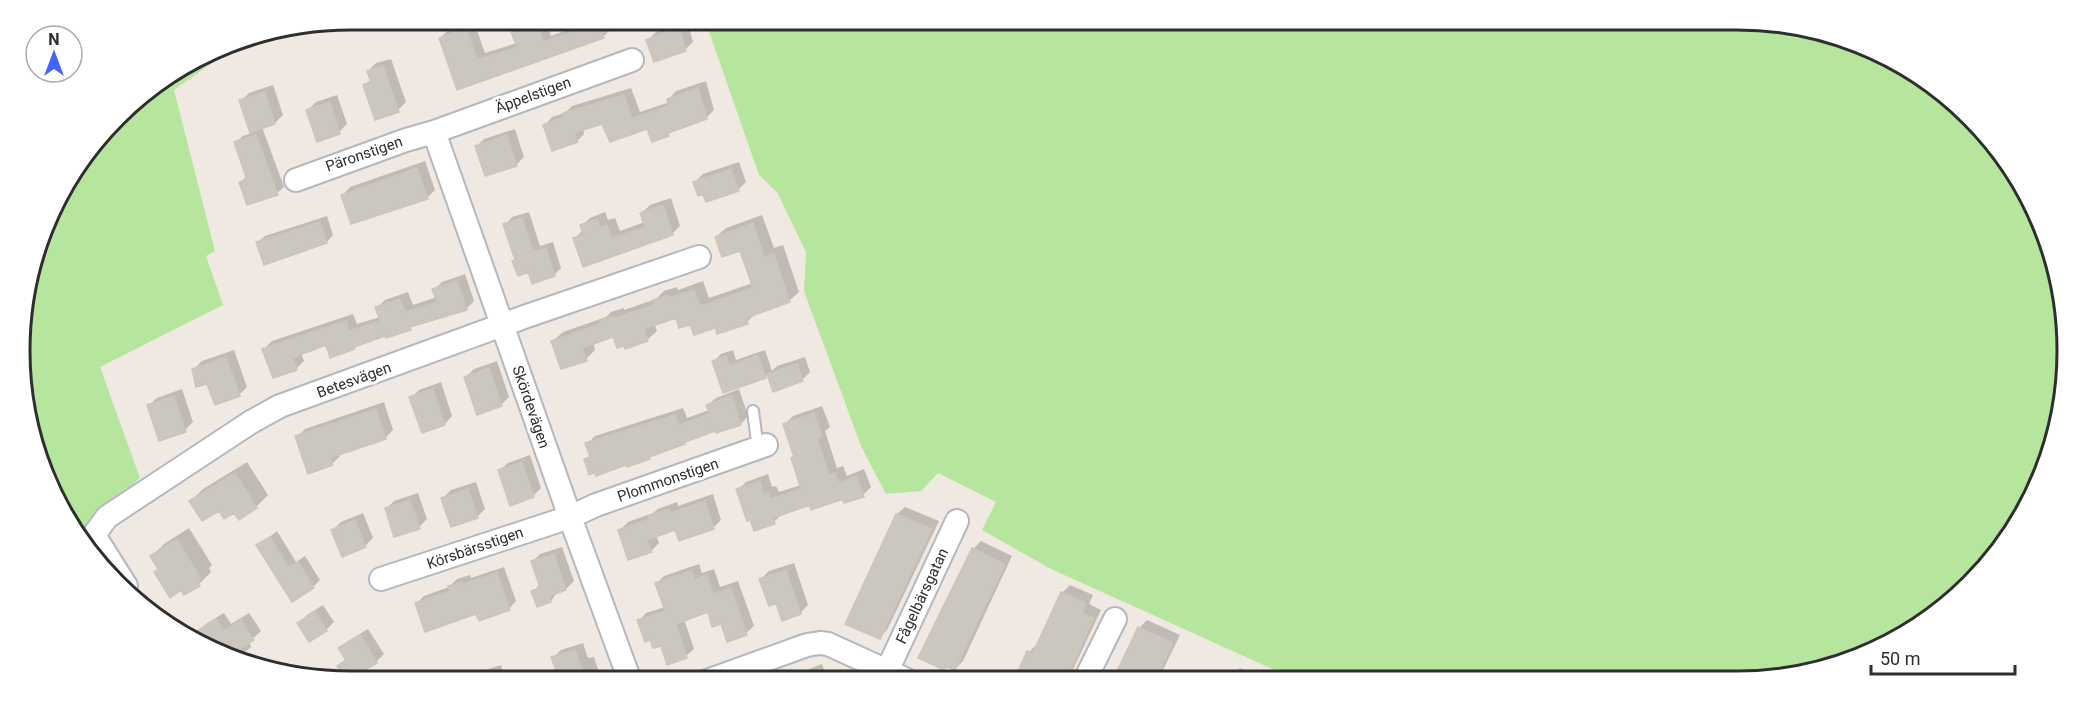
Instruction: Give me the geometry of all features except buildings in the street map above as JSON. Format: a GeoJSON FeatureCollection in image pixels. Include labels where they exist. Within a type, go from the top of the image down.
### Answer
{"type":"FeatureCollection","features":[{"type":"Feature","properties":{"kind":"street","name":"Äppelstigen"},"geometry":{"type":"LineString","coordinates":[[434,132],[632,60]]}},
{"type":"Feature","properties":{"kind":"street","name":"Päronstigen"},"geometry":{"type":"LineString","coordinates":[[296,180],[405,140],[434,132]]}},
{"type":"Feature","properties":{"kind":"street","name":"Skördevägen"},"geometry":{"type":"LineString","coordinates":[[434,132],[626,671]]}},
{"type":"Feature","properties":{"kind":"street","name":"Betesvägen"},"geometry":{"type":"LineString","coordinates":[[113,565],[94,535],[107,517],[251,422],[280,406],[503,327],[527,316],[699,257]]}},
{"type":"Feature","properties":{"kind":"street","name":"Plommonstigen"},"geometry":{"type":"LineString","coordinates":[[570,517],[596,505],[762,447]]}},
{"type":"Feature","properties":{"kind":"street","name":"Körsbärsstigen"},"geometry":{"type":"LineString","coordinates":[[381,579],[570,517]]}},
{"type":"Feature","properties":{"kind":"street","name":"Fågelbärsgatan"},"geometry":{"type":"LineString","coordinates":[[899,671],[957,521]]}},
{"type":"Feature","properties":{"kind":"street"},"geometry":{"type":"LineString","coordinates":[[1089,671],[1115,619]]}},
{"type":"Feature","properties":{"kind":"street","name":"Fågelbärsgatan"},"geometry":{"type":"LineString","coordinates":[[735,671],[807,645],[820,643],[828,644],[888,671]]}},
{"type":"Feature","properties":{"kind":"lane"},"geometry":{"type":"LineString","coordinates":[[753,411],[762,447]]}},
{"type":"Feature","properties":{"kind":"green space"},"geometry":{"type":"Polygon","coordinates":[[[708,30],[1736,30],[1799,36],[1859,54],[1915,84],[1963,124],[2003,172],[2033,228],[2051,288],[2057,350],[2051,413],[2040,454],[2024,492],[2003,529],[1977,562],[1948,591],[1915,617],[1878,638],[1840,654],[1799,665],[1736,671],[1277,671],[1051,569],[982,530],[996,502],[938,473],[921,491],[886,494],[861,446],[804,291],[806,252],[777,192],[759,175],[708,30]]]}},
{"type":"Feature","properties":{"kind":"green space"},"geometry":{"type":"Polygon","coordinates":[[[218,59],[174,90],[215,251],[206,256],[223,305],[100,367],[140,478],[85,527],[95,544],[73,511],[54,473],[36,413],[30,350],[33,309],[41,268],[63,209],[96,155],[124,124],[155,96],[190,73],[218,59]]]}}]}
